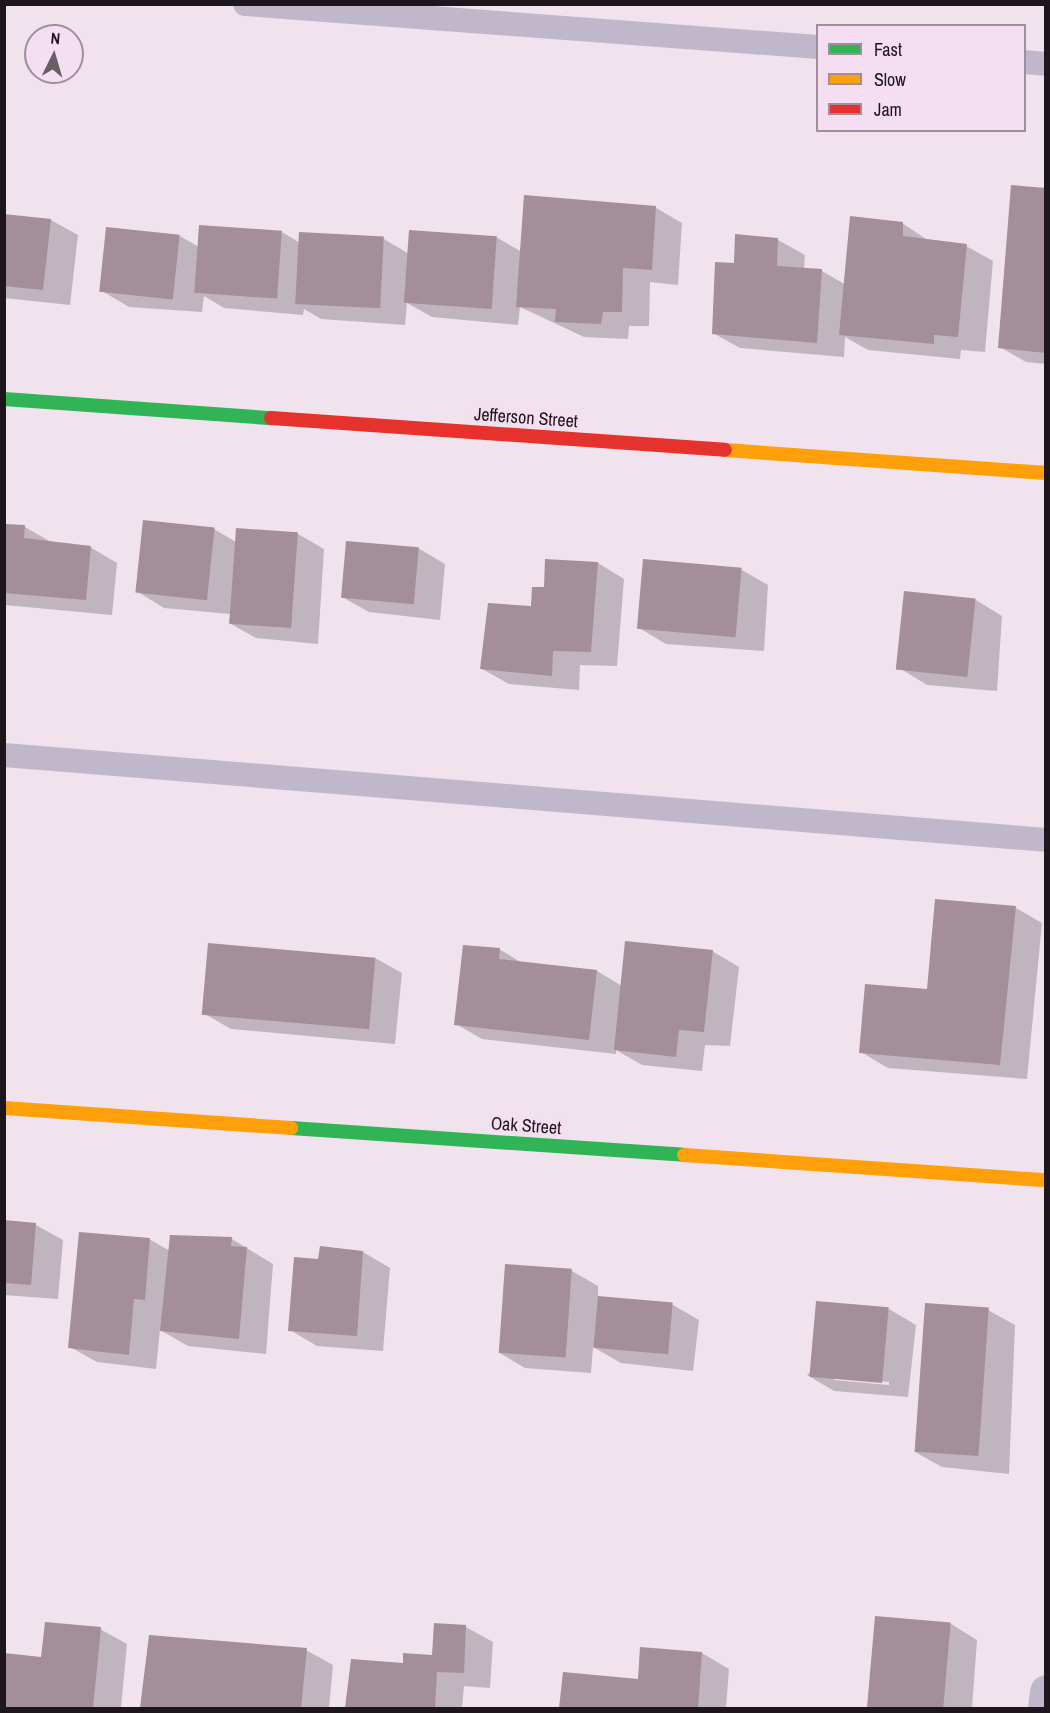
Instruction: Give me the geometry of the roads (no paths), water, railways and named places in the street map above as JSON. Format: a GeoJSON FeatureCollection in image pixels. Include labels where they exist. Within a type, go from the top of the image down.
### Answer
{"type":"FeatureCollection","features":[{"type":"Feature","properties":{"kind":"street","name":"Jefferson Street"},"geometry":{"type":"LineString","coordinates":[[4,399],[1046,473]]}},
{"type":"Feature","properties":{"kind":"street","name":"Oak Street"},"geometry":{"type":"LineString","coordinates":[[4,1108],[1046,1180]]}},
{"type":"Feature","properties":{"kind":"street"},"geometry":{"type":"LineString","coordinates":[[1044,1708],[1046,1691]]}},
{"type":"Feature","properties":{"kind":"lane"},"geometry":{"type":"LineString","coordinates":[[245,4],[816,47]]}},
{"type":"Feature","properties":{"kind":"lane"},"geometry":{"type":"LineString","coordinates":[[1026,62],[1046,64]]}},
{"type":"Feature","properties":{"kind":"lane"},"geometry":{"type":"LineString","coordinates":[[4,756],[1046,840]]}}]}
